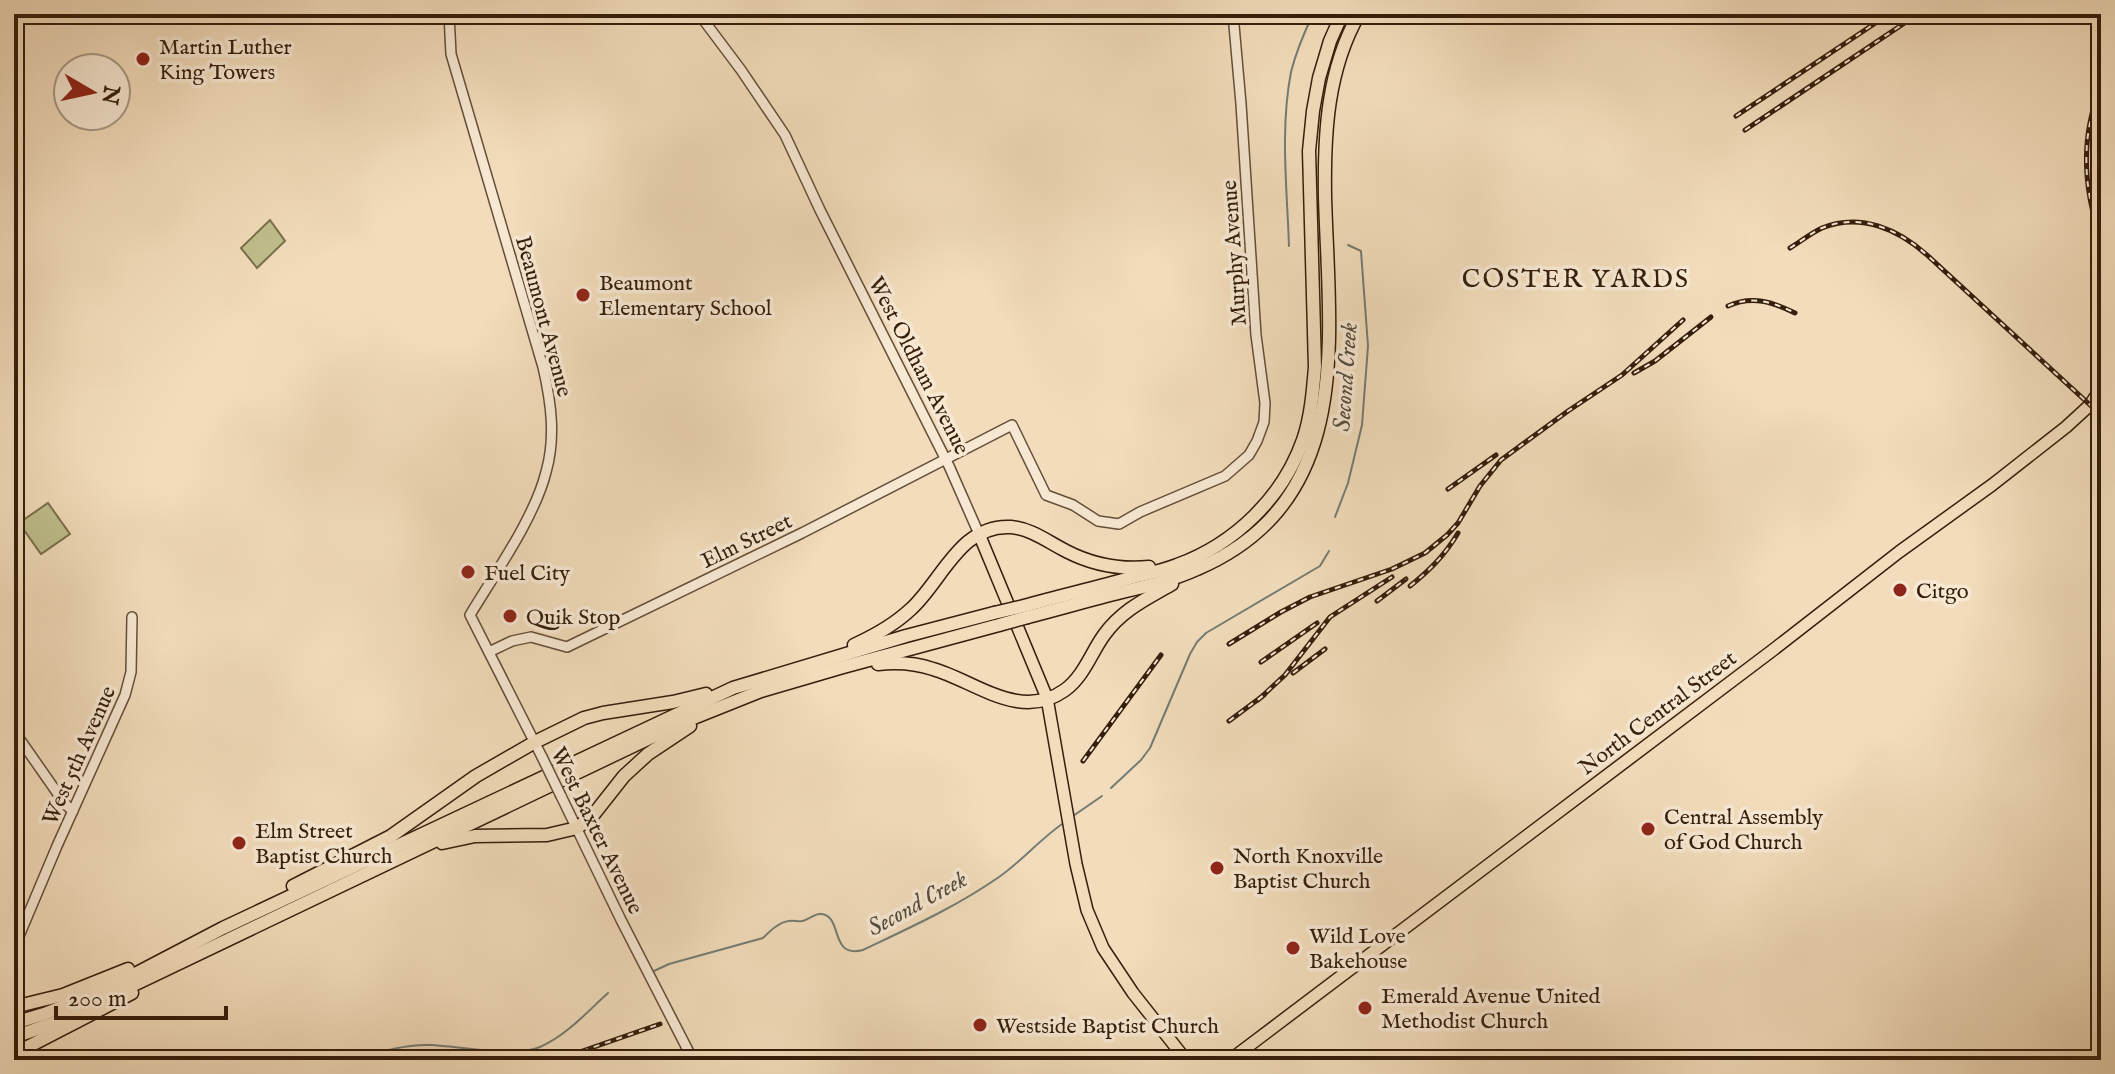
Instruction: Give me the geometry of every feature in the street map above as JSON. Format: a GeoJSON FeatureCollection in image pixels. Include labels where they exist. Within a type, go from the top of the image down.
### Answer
{"type":"FeatureCollection","features":[{"type":"Feature","properties":{"kind":"highway"},"geometry":{"type":"LineString","coordinates":[[14,1054],[119,1001],[224,929],[391,836],[476,776],[584,718],[733,688],[815,663],[1026,611],[1177,565],[1204,553],[1235,533],[1260,511],[1280,486],[1304,437],[1315,367],[1309,151],[1319,78],[1342,14]]}},
{"type":"Feature","properties":{"kind":"highway"},"geometry":{"type":"LineString","coordinates":[[843,667],[890,663],[914,665],[934,669],[997,697],[1016,701],[1047,698],[1067,689],[1119,617],[1138,602],[1246,541],[1268,521],[1289,495],[1303,473],[1319,431],[1325,399],[1329,358],[1326,131],[1329,96],[1340,55],[1359,14]]}},
{"type":"Feature","properties":{"kind":"highway"},"geometry":{"type":"LineString","coordinates":[[815,663],[871,637],[912,609],[960,548],[990,529],[1019,528],[1035,533],[1091,563],[1113,568],[1177,565]]}},
{"type":"Feature","properties":{"kind":"highway"},"geometry":{"type":"LineString","coordinates":[[1026,611],[1165,581],[1196,570]]}},
{"type":"Feature","properties":{"kind":"highway"},"geometry":{"type":"LineString","coordinates":[[224,929],[409,854],[653,736],[761,691],[996,619]]}},
{"type":"Feature","properties":{"kind":"highway"},"geometry":{"type":"LineString","coordinates":[[224,929],[733,688]]}},
{"type":"Feature","properties":{"kind":"highway"},"geometry":{"type":"LineString","coordinates":[[409,854],[475,836],[547,835],[577,828],[594,814],[624,776],[648,754],[712,711]]}},
{"type":"Feature","properties":{"kind":"highway"},"geometry":{"type":"LineString","coordinates":[[14,1007],[63,995],[197,947]]}},
{"type":"Feature","properties":{"kind":"highway"},"geometry":{"type":"LineString","coordinates":[[14,1023],[82,999],[197,947]]}},
{"type":"Feature","properties":{"kind":"highway"},"geometry":{"type":"LineString","coordinates":[[14,1037],[54,1023],[197,947]]}},
{"type":"Feature","properties":{"kind":"main road","name":"North Central Street"},"geometry":{"type":"LineString","coordinates":[[1230,1060],[1899,552],[1992,485],[2066,427],[2090,405],[2101,388]]}},
{"type":"Feature","properties":{"kind":"main road","name":"West Oldham Avenue"},"geometry":{"type":"LineString","coordinates":[[979,534],[1047,698],[1087,910],[1103,948],[1133,993],[1186,1060]]}},
{"type":"Feature","properties":{"kind":"street","name":"Beaumont Avenue"},"geometry":{"type":"LineString","coordinates":[[449,14],[451,54],[543,367],[552,413],[550,455],[540,491],[470,615]]}},
{"type":"Feature","properties":{"kind":"street","name":"West Oldham Avenue"},"geometry":{"type":"LineString","coordinates":[[699,14],[785,135],[979,534]]}},
{"type":"Feature","properties":{"kind":"street","name":"Murphy Avenue"},"geometry":{"type":"LineString","coordinates":[[1046,495],[1073,505],[1098,521],[1119,524],[1225,476],[1249,455],[1257,441],[1264,422],[1265,403],[1256,335],[1233,14]]}},
{"type":"Feature","properties":{"kind":"street","name":"Elm Street"},"geometry":{"type":"LineString","coordinates":[[489,652],[512,641],[531,637],[567,647],[1012,425],[1046,495]]}},
{"type":"Feature","properties":{"kind":"street","name":"West Baxter Avenue"},"geometry":{"type":"LineString","coordinates":[[470,615],[693,1060]]}},
{"type":"Feature","properties":{"kind":"street","name":"West 5th Avenue"},"geometry":{"type":"LineString","coordinates":[[14,948],[130,683],[132,617]]}},
{"type":"Feature","properties":{"kind":"street"},"geometry":{"type":"LineString","coordinates":[[14,731],[73,811]]}},
{"type":"Feature","properties":{"kind":"green space"},"geometry":{"type":"Polygon","coordinates":[[[270,220],[285,241],[257,268],[241,248],[270,220]]]}},
{"type":"Feature","properties":{"kind":"green space"},"geometry":{"type":"Polygon","coordinates":[[[48,503],[70,534],[41,554],[19,523],[48,503]]]}},
{"type":"Feature","properties":{"kind":"waterway"},"geometry":{"type":"LineString","coordinates":[[1289,246],[1285,159],[1288,93],[1295,57],[1313,14]]}},
{"type":"Feature","properties":{"kind":"waterway","name":"Second Creek"},"geometry":{"type":"LineString","coordinates":[[1335,517],[1348,483],[1362,425],[1368,346],[1361,251],[1348,245]]}},
{"type":"Feature","properties":{"kind":"waterway","name":"Second Creek"},"geometry":{"type":"LineString","coordinates":[[1111,788],[1150,748],[1197,642],[1206,633],[1320,566],[1329,551]]}},
{"type":"Feature","properties":{"kind":"waterway","name":"Second Creek"},"geometry":{"type":"LineString","coordinates":[[1073,816],[1102,796]]}},
{"type":"Feature","properties":{"kind":"waterway","name":"Second Creek"},"geometry":{"type":"LineString","coordinates":[[654,971],[763,938],[782,923],[802,921],[820,914],[832,921],[845,948],[863,950],[983,888],[1065,822]]}},
{"type":"Feature","properties":{"kind":"waterway","name":"Second Creek"},"geometry":{"type":"LineString","coordinates":[[358,1060],[393,1049],[421,1045],[529,1050],[559,1036],[608,993]]}},
{"type":"Feature","properties":{"kind":"railway"},"geometry":{"type":"LineString","coordinates":[[1736,116],[1889,14]]}},
{"type":"Feature","properties":{"kind":"railway"},"geometry":{"type":"LineString","coordinates":[[1745,130],[1918,14]]}},
{"type":"Feature","properties":{"kind":"railway"},"geometry":{"type":"LineString","coordinates":[[2101,87],[2090,125],[2086,163],[2090,201],[2101,239]]}},
{"type":"Feature","properties":{"kind":"railway"},"geometry":{"type":"LineString","coordinates":[[1790,248],[1818,230],[1837,224],[1865,223],[1892,231],[1927,255],[2101,415]]}},
{"type":"Feature","properties":{"kind":"railway"},"geometry":{"type":"LineString","coordinates":[[1728,306],[1762,301],[1795,313]]}},
{"type":"Feature","properties":{"kind":"railway"},"geometry":{"type":"LineString","coordinates":[[1634,373],[1655,361],[1711,317]]}},
{"type":"Feature","properties":{"kind":"railway"},"geometry":{"type":"LineString","coordinates":[[1229,644],[1310,597],[1392,569],[1425,553],[1458,523],[1480,486],[1501,460],[1622,375],[1683,320]]}},
{"type":"Feature","properties":{"kind":"railway"},"geometry":{"type":"LineString","coordinates":[[1448,489],[1496,455]]}},
{"type":"Feature","properties":{"kind":"railway"},"geometry":{"type":"LineString","coordinates":[[1410,586],[1437,562],[1458,533]]}},
{"type":"Feature","properties":{"kind":"railway"},"geometry":{"type":"LineString","coordinates":[[1258,700],[1285,675],[1330,617],[1392,577]]}},
{"type":"Feature","properties":{"kind":"railway"},"geometry":{"type":"LineString","coordinates":[[1377,601],[1406,579]]}},
{"type":"Feature","properties":{"kind":"railway"},"geometry":{"type":"LineString","coordinates":[[1261,662],[1317,623]]}},
{"type":"Feature","properties":{"kind":"railway"},"geometry":{"type":"LineString","coordinates":[[1293,673],[1325,649]]}},
{"type":"Feature","properties":{"kind":"railway"},"geometry":{"type":"LineString","coordinates":[[1083,761],[1161,655]]}},
{"type":"Feature","properties":{"kind":"railway"},"geometry":{"type":"LineString","coordinates":[[1229,721],[1264,695]]}},
{"type":"Feature","properties":{"kind":"railway"},"geometry":{"type":"LineString","coordinates":[[571,1055],[660,1024]]}},
{"type":"Feature","properties":{"kind":"place","name":"Martin Luther King Towers"},"geometry":{"type":"Point","coordinates":[143,59]}},
{"type":"Feature","properties":{"kind":"place","name":"Beaumont Elementary School"},"geometry":{"type":"Point","coordinates":[583,295]}},
{"type":"Feature","properties":{"kind":"place","name":"Fuel City"},"geometry":{"type":"Point","coordinates":[468,572]}},
{"type":"Feature","properties":{"kind":"place","name":"Citgo"},"geometry":{"type":"Point","coordinates":[1900,590]}},
{"type":"Feature","properties":{"kind":"place","name":"Quik Stop"},"geometry":{"type":"Point","coordinates":[510,616]}},
{"type":"Feature","properties":{"kind":"place","name":"Central Assembly of God Church"},"geometry":{"type":"Point","coordinates":[1648,829]}},
{"type":"Feature","properties":{"kind":"place","name":"Elm Street Baptist Church"},"geometry":{"type":"Point","coordinates":[239,843]}},
{"type":"Feature","properties":{"kind":"place","name":"North Knoxville Baptist Church"},"geometry":{"type":"Point","coordinates":[1217,868]}},
{"type":"Feature","properties":{"kind":"place","name":"Wild Love Bakehouse"},"geometry":{"type":"Point","coordinates":[1293,948]}},
{"type":"Feature","properties":{"kind":"place","name":"Emerald Avenue United Methodist Church"},"geometry":{"type":"Point","coordinates":[1365,1008]}},
{"type":"Feature","properties":{"kind":"place","name":"Westside Baptist Church"},"geometry":{"type":"Point","coordinates":[980,1025]}},
{"type":"Feature","properties":{"kind":"district","name":"COSTER YARDS"},"geometry":{"type":"Point","coordinates":[1576,278]}}]}
